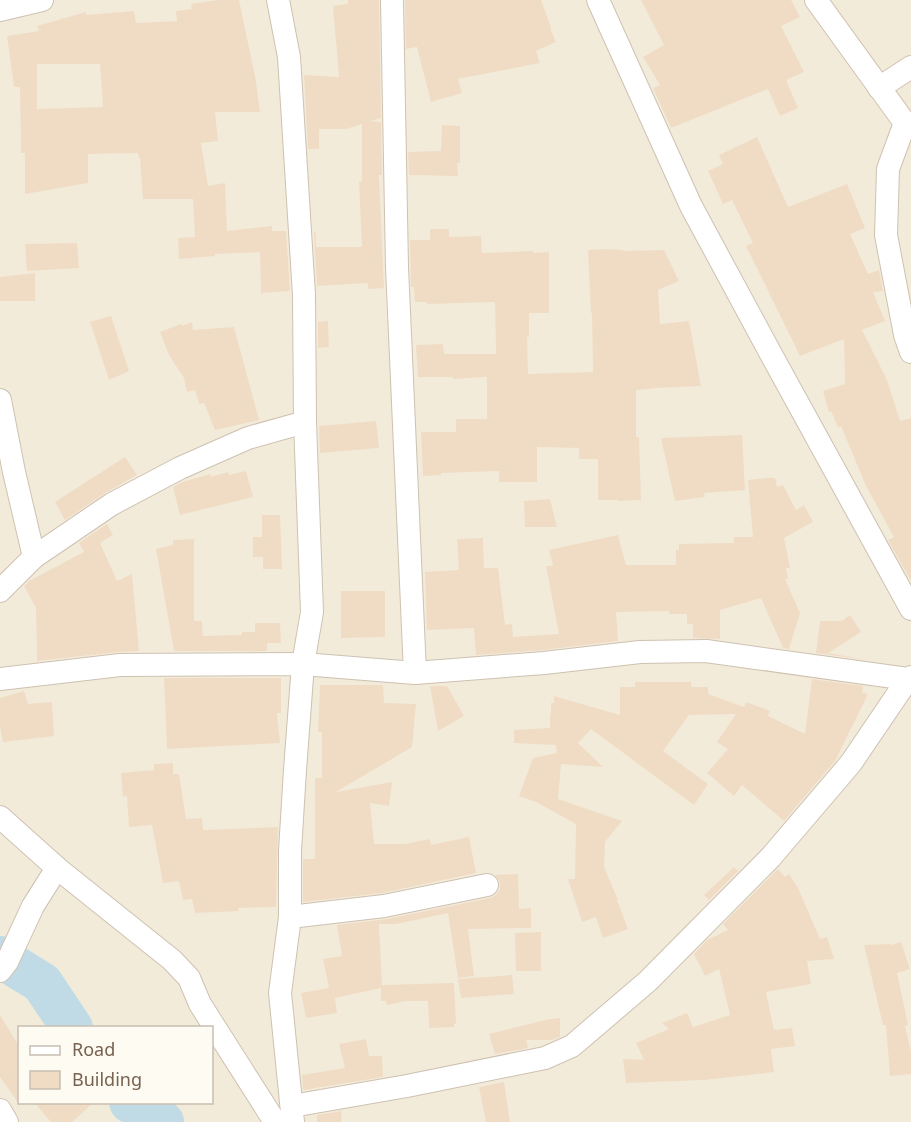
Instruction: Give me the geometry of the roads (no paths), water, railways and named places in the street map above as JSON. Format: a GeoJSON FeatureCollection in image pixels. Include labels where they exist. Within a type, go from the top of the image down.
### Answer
{"type":"FeatureCollection","features":[{"type":"Feature","properties":{"kind":"street"},"geometry":{"type":"LineString","coordinates":[[0,10],[42,0]]}},
{"type":"Feature","properties":{"kind":"street"},"geometry":{"type":"LineString","coordinates":[[0,679],[120,664],[303,664],[415,673],[544,663],[640,652],[706,651],[909,678],[851,763],[770,858],[648,981],[572,1046],[545,1058],[407,1086],[293,1114],[280,993],[290,917],[290,851],[303,664],[312,612],[305,422],[304,295],[289,57],[278,0]]}},
{"type":"Feature","properties":{"kind":"street"},"geometry":{"type":"LineString","coordinates":[[392,0],[397,267],[415,673]]}},
{"type":"Feature","properties":{"kind":"street"},"geometry":{"type":"LineString","coordinates":[[598,0],[691,206],[911,609]]}},
{"type":"Feature","properties":{"kind":"street"},"geometry":{"type":"LineString","coordinates":[[816,0],[908,126],[888,169],[886,234],[905,335],[911,352]]}},
{"type":"Feature","properties":{"kind":"street"},"geometry":{"type":"LineString","coordinates":[[879,88],[911,67]]}},
{"type":"Feature","properties":{"kind":"street"},"geometry":{"type":"LineString","coordinates":[[0,400],[34,556]]}},
{"type":"Feature","properties":{"kind":"street"},"geometry":{"type":"LineString","coordinates":[[0,591],[34,556],[111,504],[180,468],[248,438],[305,422]]}},
{"type":"Feature","properties":{"kind":"street"},"geometry":{"type":"LineString","coordinates":[[0,818],[57,868],[172,960],[189,978],[200,1004],[275,1122]]}},
{"type":"Feature","properties":{"kind":"street"},"geometry":{"type":"LineString","coordinates":[[0,971],[7,962],[33,906],[57,868]]}},
{"type":"Feature","properties":{"kind":"street"},"geometry":{"type":"LineString","coordinates":[[290,917],[384,906],[487,885]]}},
{"type":"Feature","properties":{"kind":"street"},"geometry":{"type":"LineString","coordinates":[[0,1110],[7,1122]]}},
{"type":"Feature","properties":{"kind":"waterway"},"geometry":{"type":"LineString","coordinates":[[0,957],[42,983],[71,1026]]}},
{"type":"Feature","properties":{"kind":"waterway"},"geometry":{"type":"LineString","coordinates":[[133,1104],[163,1122]]}}]}
